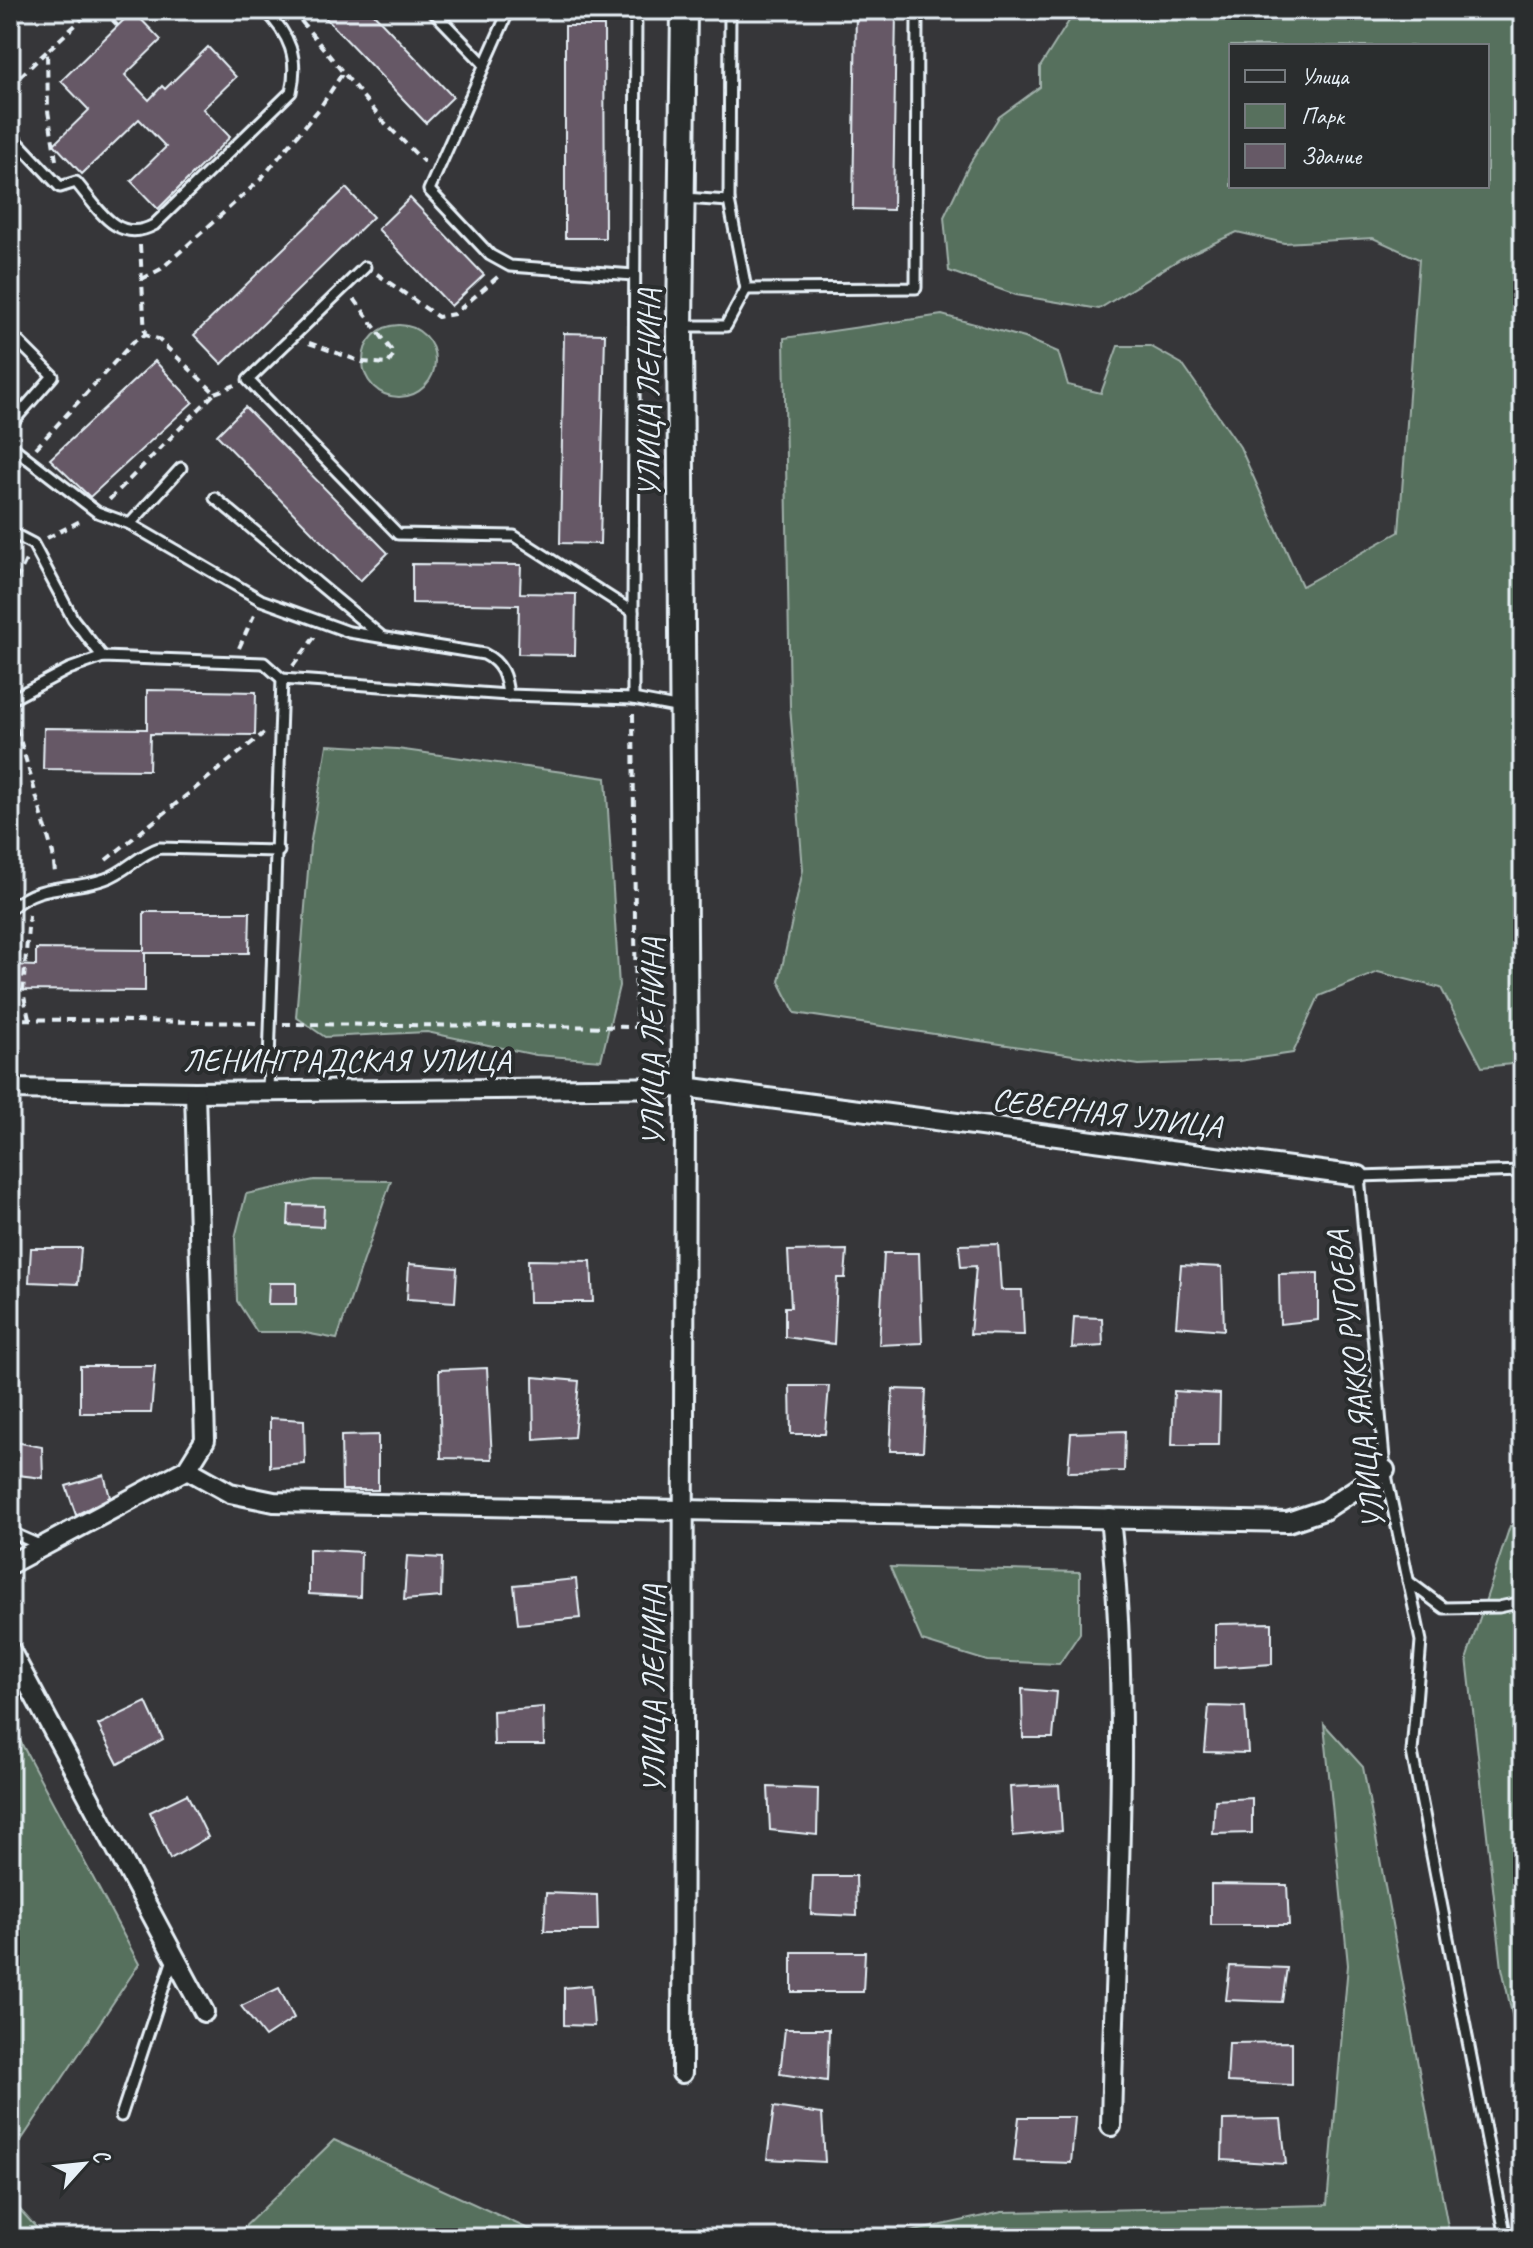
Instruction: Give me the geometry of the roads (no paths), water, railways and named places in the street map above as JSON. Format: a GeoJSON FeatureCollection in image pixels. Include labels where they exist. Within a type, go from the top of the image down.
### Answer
{"type":"FeatureCollection","features":[{"type":"Feature","properties":{"kind":"street","name":"УЛИЦА ЛЕНИНА"},"geometry":{"type":"LineString","coordinates":[[682,2073],[686,1511],[680,326],[684,10]]}},
{"type":"Feature","properties":{"kind":"street","name":"ЛЕНИНГРАДСКАЯ УЛИЦА"},"geometry":{"type":"LineString","coordinates":[[10,1089],[195,1092],[685,1087]]}},
{"type":"Feature","properties":{"kind":"street","name":"СЕВЕРНАЯ УЛИЦА"},"geometry":{"type":"LineString","coordinates":[[685,1087],[1359,1176]]}},
{"type":"Feature","properties":{"kind":"street"},"geometry":{"type":"LineString","coordinates":[[10,1564],[187,1469],[205,1440],[195,1092]]}},
{"type":"Feature","properties":{"kind":"street"},"geometry":{"type":"LineString","coordinates":[[187,1469],[230,1493],[274,1502],[1288,1522],[1324,1510],[1385,1470]]}},
{"type":"Feature","properties":{"kind":"street"},"geometry":{"type":"LineString","coordinates":[[1110,1518],[1117,1584],[1119,1755],[1111,2126]]}},
{"type":"Feature","properties":{"kind":"street"},"geometry":{"type":"LineString","coordinates":[[10,1650],[204,2012]]}},
{"type":"Feature","properties":{"kind":"lane"},"geometry":{"type":"LineString","coordinates":[[10,17],[18,10]]}},
{"type":"Feature","properties":{"kind":"lane"},"geometry":{"type":"LineString","coordinates":[[10,134],[60,187],[76,182],[108,219],[126,232],[139,233],[154,225],[291,92],[296,70],[290,40],[265,10]]}},
{"type":"Feature","properties":{"kind":"lane"},"geometry":{"type":"LineString","coordinates":[[432,10],[484,64]]}},
{"type":"Feature","properties":{"kind":"lane"},"geometry":{"type":"LineString","coordinates":[[509,10],[429,190],[490,255],[510,266],[634,275]]}},
{"type":"Feature","properties":{"kind":"lane"},"geometry":{"type":"LineString","coordinates":[[633,699],[636,10]]}},
{"type":"Feature","properties":{"kind":"lane"},"geometry":{"type":"LineString","coordinates":[[680,326],[726,326],[746,289],[729,201],[730,10]]}},
{"type":"Feature","properties":{"kind":"lane"},"geometry":{"type":"LineString","coordinates":[[746,289],[916,288],[917,10]]}},
{"type":"Feature","properties":{"kind":"lane"},"geometry":{"type":"LineString","coordinates":[[682,198],[729,201]]}},
{"type":"Feature","properties":{"kind":"lane"},"geometry":{"type":"LineString","coordinates":[[365,267],[248,380],[398,534],[514,536],[633,612]]}},
{"type":"Feature","properties":{"kind":"lane"},"geometry":{"type":"LineString","coordinates":[[10,333],[53,376],[10,425]]}},
{"type":"Feature","properties":{"kind":"lane"},"geometry":{"type":"LineString","coordinates":[[10,445],[97,512],[130,524],[261,600],[325,623],[383,638],[484,654],[496,660],[507,677],[508,695]]}},
{"type":"Feature","properties":{"kind":"lane"},"geometry":{"type":"LineString","coordinates":[[130,524],[181,468]]}},
{"type":"Feature","properties":{"kind":"lane"},"geometry":{"type":"LineString","coordinates":[[215,498],[383,638]]}},
{"type":"Feature","properties":{"kind":"lane"},"geometry":{"type":"LineString","coordinates":[[10,532],[33,544],[73,619],[103,657]]}},
{"type":"Feature","properties":{"kind":"lane"},"geometry":{"type":"LineString","coordinates":[[10,701],[69,669],[103,657],[264,663],[282,679],[508,695],[633,699],[681,708]]}},
{"type":"Feature","properties":{"kind":"lane"},"geometry":{"type":"LineString","coordinates":[[268,1090],[279,851],[282,679]]}},
{"type":"Feature","properties":{"kind":"lane"},"geometry":{"type":"LineString","coordinates":[[10,909],[31,892],[102,880],[126,870],[144,853],[159,848],[279,851]]}},
{"type":"Feature","properties":{"kind":"lane","name":"СЕВЕРНАЯ УЛИЦА"},"geometry":{"type":"LineString","coordinates":[[1359,1176],[1523,1171]]}},
{"type":"Feature","properties":{"kind":"lane","name":"УЛИЦА ЯАККО РУГОЕВА"},"geometry":{"type":"LineString","coordinates":[[1359,1176],[1385,1470],[1421,1641],[1412,1752],[1506,2238]]}},
{"type":"Feature","properties":{"kind":"lane"},"geometry":{"type":"LineString","coordinates":[[10,1526],[17,1535],[42,1546]]}},
{"type":"Feature","properties":{"kind":"lane"},"geometry":{"type":"LineString","coordinates":[[1408,1581],[1444,1608],[1499,1607],[1523,1602]]}},
{"type":"Feature","properties":{"kind":"lane"},"geometry":{"type":"LineString","coordinates":[[121,2116],[175,1953]]}}]}
